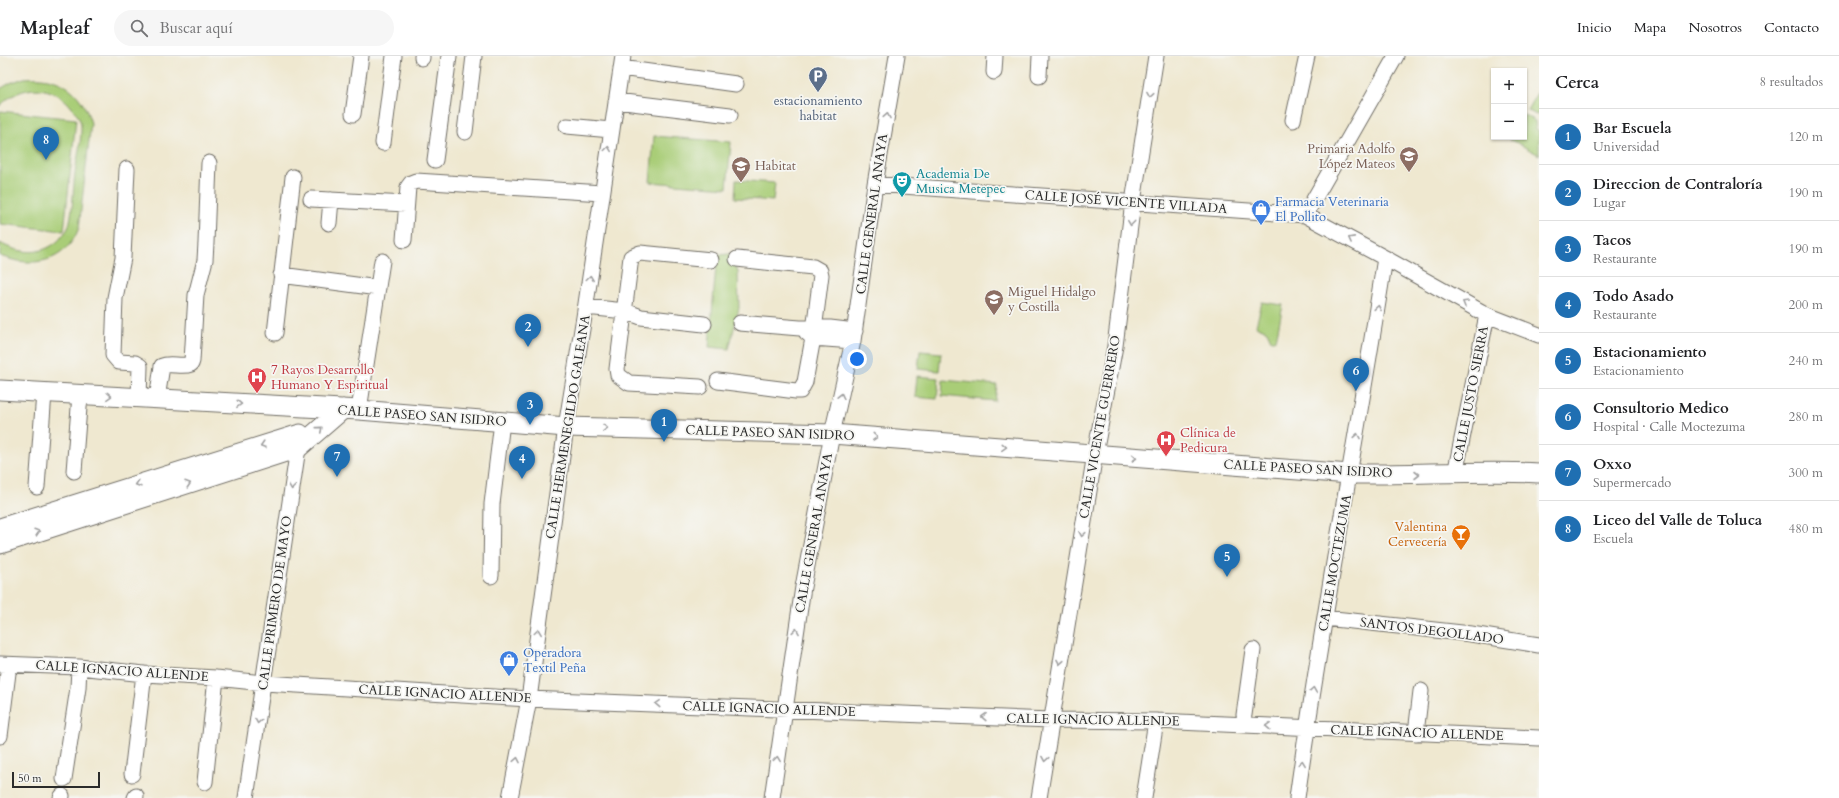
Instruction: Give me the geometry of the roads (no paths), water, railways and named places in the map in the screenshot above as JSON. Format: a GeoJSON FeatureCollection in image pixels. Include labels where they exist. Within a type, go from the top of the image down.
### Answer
{"type":"FeatureCollection","features":[{"type":"Feature","properties":{"kind":"main road","name":"CALLE PASEO SAN ISIDRO"},"geometry":{"type":"LineString","coordinates":[[0,390],[351,410],[566,427],[832,434],[1350,474],[1539,473]]}},
{"type":"Feature","properties":{"kind":"main road","name":"CALLE PRIMERO DE MAYO"},"geometry":{"type":"LineString","coordinates":[[299,441],[302,407]]}},
{"type":"Feature","properties":{"kind":"main road"},"geometry":{"type":"LineString","coordinates":[[0,544],[299,441],[351,410]]}},
{"type":"Feature","properties":{"kind":"main road"},"geometry":{"type":"LineString","coordinates":[[0,528],[299,441]]}},
{"type":"Feature","properties":{"kind":"street"},"geometry":{"type":"LineString","coordinates":[[353,114],[361,56]]}},
{"type":"Feature","properties":{"kind":"street"},"geometry":{"type":"LineString","coordinates":[[383,143],[394,56]]}},
{"type":"Feature","properties":{"kind":"street"},"geometry":{"type":"LineString","coordinates":[[435,160],[449,56]]}},
{"type":"Feature","properties":{"kind":"street"},"geometry":{"type":"LineString","coordinates":[[465,132],[474,56]]}},
{"type":"Feature","properties":{"kind":"street","name":"CALLE GENERAL ANAYA"},"geometry":{"type":"LineString","coordinates":[[772,798],[803,587],[832,434],[854,336],[875,184],[897,56]]}},
{"type":"Feature","properties":{"kind":"street"},"geometry":{"type":"LineString","coordinates":[[994,72],[995,56]]}},
{"type":"Feature","properties":{"kind":"street"},"geometry":{"type":"LineString","coordinates":[[1039,76],[1040,56]]}},
{"type":"Feature","properties":{"kind":"street","name":"CALLE VICENTE GUERRERO"},"geometry":{"type":"LineString","coordinates":[[1039,798],[1095,454],[1115,346],[1133,202],[1156,56]]}},
{"type":"Feature","properties":{"kind":"street"},"geometry":{"type":"LineString","coordinates":[[1293,120],[1307,56]]}},
{"type":"Feature","properties":{"kind":"street"},"geometry":{"type":"LineString","coordinates":[[1396,56],[1305,215],[1487,315],[1539,336]]}},
{"type":"Feature","properties":{"kind":"street"},"geometry":{"type":"LineString","coordinates":[[622,62],[736,84]]}},
{"type":"Feature","properties":{"kind":"street","name":"CALLE HERMENEGILDO GALEANA"},"geometry":{"type":"LineString","coordinates":[[510,798],[529,699],[566,427],[585,312],[622,62]]}},
{"type":"Feature","properties":{"kind":"street"},"geometry":{"type":"LineString","coordinates":[[616,101],[730,115]]}},
{"type":"Feature","properties":{"kind":"street"},"geometry":{"type":"LineString","coordinates":[[567,126],[611,130]]}},
{"type":"Feature","properties":{"kind":"street"},"geometry":{"type":"LineString","coordinates":[[148,399],[159,379],[162,366],[168,364],[188,365],[192,362],[196,295],[205,260],[209,163]]}},
{"type":"Feature","properties":{"kind":"street"},"geometry":{"type":"LineString","coordinates":[[127,169],[123,258],[115,298],[113,355],[119,362],[135,363],[140,366],[148,399]]}},
{"type":"Feature","properties":{"kind":"street"},"geometry":{"type":"LineString","coordinates":[[275,333],[293,177]]}},
{"type":"Feature","properties":{"kind":"street"},"geometry":{"type":"LineString","coordinates":[[404,240],[408,187],[411,183],[416,181],[602,193]]}},
{"type":"Feature","properties":{"kind":"street","name":"CALLE JOSÉ VICENTE VILLADA"},"geometry":{"type":"LineString","coordinates":[[875,184],[1305,215]]}},
{"type":"Feature","properties":{"kind":"street"},"geometry":{"type":"LineString","coordinates":[[311,199],[406,204]]}},
{"type":"Feature","properties":{"kind":"street"},"geometry":{"type":"LineString","coordinates":[[329,223],[331,200]]}},
{"type":"Feature","properties":{"kind":"street"},"geometry":{"type":"LineString","coordinates":[[700,387],[629,382],[622,379],[618,375],[617,369],[625,316],[630,260],[634,254],[640,253],[710,260]]}},
{"type":"Feature","properties":{"kind":"street","name":"CALLE MOCTEZUMA"},"geometry":{"type":"LineString","coordinates":[[1297,798],[1307,728],[1385,258]]}},
{"type":"Feature","properties":{"kind":"street"},"geometry":{"type":"LineString","coordinates":[[718,381],[796,392],[800,390],[805,382],[809,331],[821,274],[817,268],[737,259]]}},
{"type":"Feature","properties":{"kind":"street"},"geometry":{"type":"LineString","coordinates":[[351,410],[378,288],[382,261]]}},
{"type":"Feature","properties":{"kind":"street"},"geometry":{"type":"LineString","coordinates":[[281,275],[378,288]]}},
{"type":"Feature","properties":{"kind":"street"},"geometry":{"type":"LineString","coordinates":[[585,312],[704,324]]}},
{"type":"Feature","properties":{"kind":"street","name":"CALLE JUSTO SIERRA"},"geometry":{"type":"LineString","coordinates":[[1455,474],[1487,315]]}},
{"type":"Feature","properties":{"kind":"street"},"geometry":{"type":"LineString","coordinates":[[740,323],[854,336]]}},
{"type":"Feature","properties":{"kind":"street"},"geometry":{"type":"LineString","coordinates":[[37,487],[44,393]]}},
{"type":"Feature","properties":{"kind":"street"},"geometry":{"type":"LineString","coordinates":[[74,471],[80,395]]}},
{"type":"Feature","properties":{"kind":"street"},"geometry":{"type":"LineString","coordinates":[[491,576],[492,504],[502,422]]}},
{"type":"Feature","properties":{"kind":"street","name":"CALLE PRIMERO DE MAYO"},"geometry":{"type":"LineString","coordinates":[[246,798],[299,441]]}},
{"type":"Feature","properties":{"kind":"street","name":"SANTOS DEGOLLADO"},"geometry":{"type":"LineString","coordinates":[[1325,618],[1471,634],[1539,645]]}},
{"type":"Feature","properties":{"kind":"street"},"geometry":{"type":"LineString","coordinates":[[1244,715],[1253,650]]}},
{"type":"Feature","properties":{"kind":"street"},"geometry":{"type":"LineString","coordinates":[[0,736],[4,664]]}},
{"type":"Feature","properties":{"kind":"street","name":"CALLE IGNACIO ALLENDE"},"geometry":{"type":"LineString","coordinates":[[4,664],[79,667],[144,674],[216,678],[264,683],[529,699],[1051,720],[1156,721],[1539,738]]}},
{"type":"Feature","properties":{"kind":"street"},"geometry":{"type":"LineString","coordinates":[[64,778],[78,688],[79,667]]}},
{"type":"Feature","properties":{"kind":"street"},"geometry":{"type":"LineString","coordinates":[[132,774],[144,674]]}},
{"type":"Feature","properties":{"kind":"street"},"geometry":{"type":"LineString","coordinates":[[205,782],[216,678]]}},
{"type":"Feature","properties":{"kind":"street"},"geometry":{"type":"LineString","coordinates":[[1416,733],[1421,692]]}},
{"type":"Feature","properties":{"kind":"street"},"geometry":{"type":"LineString","coordinates":[[1144,798],[1156,721]]}},
{"type":"Feature","properties":{"kind":"place","name":"estacionamiento habitat"},"geometry":{"type":"Point","coordinates":[818,93]}},
{"type":"Feature","properties":{"kind":"place","name":"Liceo del Valle de Toluca"},"geometry":{"type":"Point","coordinates":[46,160]}},
{"type":"Feature","properties":{"kind":"place","name":"Primaria Adolfo López Mateos"},"geometry":{"type":"Point","coordinates":[1409,173]}},
{"type":"Feature","properties":{"kind":"place","name":"Habitat"},"geometry":{"type":"Point","coordinates":[741,183]}},
{"type":"Feature","properties":{"kind":"place","name":"Academia De Musica Metepec"},"geometry":{"type":"Point","coordinates":[902,198]}},
{"type":"Feature","properties":{"kind":"place","name":"Farmacia Veterinaria El Pollito"},"geometry":{"type":"Point","coordinates":[1261,226]}},
{"type":"Feature","properties":{"kind":"place","name":"Miguel Hidalgo y Costilla"},"geometry":{"type":"Point","coordinates":[994,316]}},
{"type":"Feature","properties":{"kind":"place","name":"Direccion de Contraloría"},"geometry":{"type":"Point","coordinates":[528,347]}},
{"type":"Feature","properties":{"kind":"place","name":"Consultorio Medico"},"geometry":{"type":"Point","coordinates":[1356,391]}},
{"type":"Feature","properties":{"kind":"place","name":"7 Rayos Desarrollo Humano Y Espiritual"},"geometry":{"type":"Point","coordinates":[257,394]}},
{"type":"Feature","properties":{"kind":"place","name":"Tacos"},"geometry":{"type":"Point","coordinates":[530,425]}},
{"type":"Feature","properties":{"kind":"place","name":"Bar Escuela"},"geometry":{"type":"Point","coordinates":[664,442]}},
{"type":"Feature","properties":{"kind":"place","name":"Clínica de Pedicura"},"geometry":{"type":"Point","coordinates":[1166,457]}},
{"type":"Feature","properties":{"kind":"place","name":"Oxxo"},"geometry":{"type":"Point","coordinates":[337,477]}},
{"type":"Feature","properties":{"kind":"place","name":"Todo Asado"},"geometry":{"type":"Point","coordinates":[522,479]}},
{"type":"Feature","properties":{"kind":"place","name":"Valentina Cervecería"},"geometry":{"type":"Point","coordinates":[1461,551]}},
{"type":"Feature","properties":{"kind":"place","name":"Estacionamiento"},"geometry":{"type":"Point","coordinates":[1227,577]}},
{"type":"Feature","properties":{"kind":"place","name":"Operadora Textil Peña"},"geometry":{"type":"Point","coordinates":[509,677]}}]}
